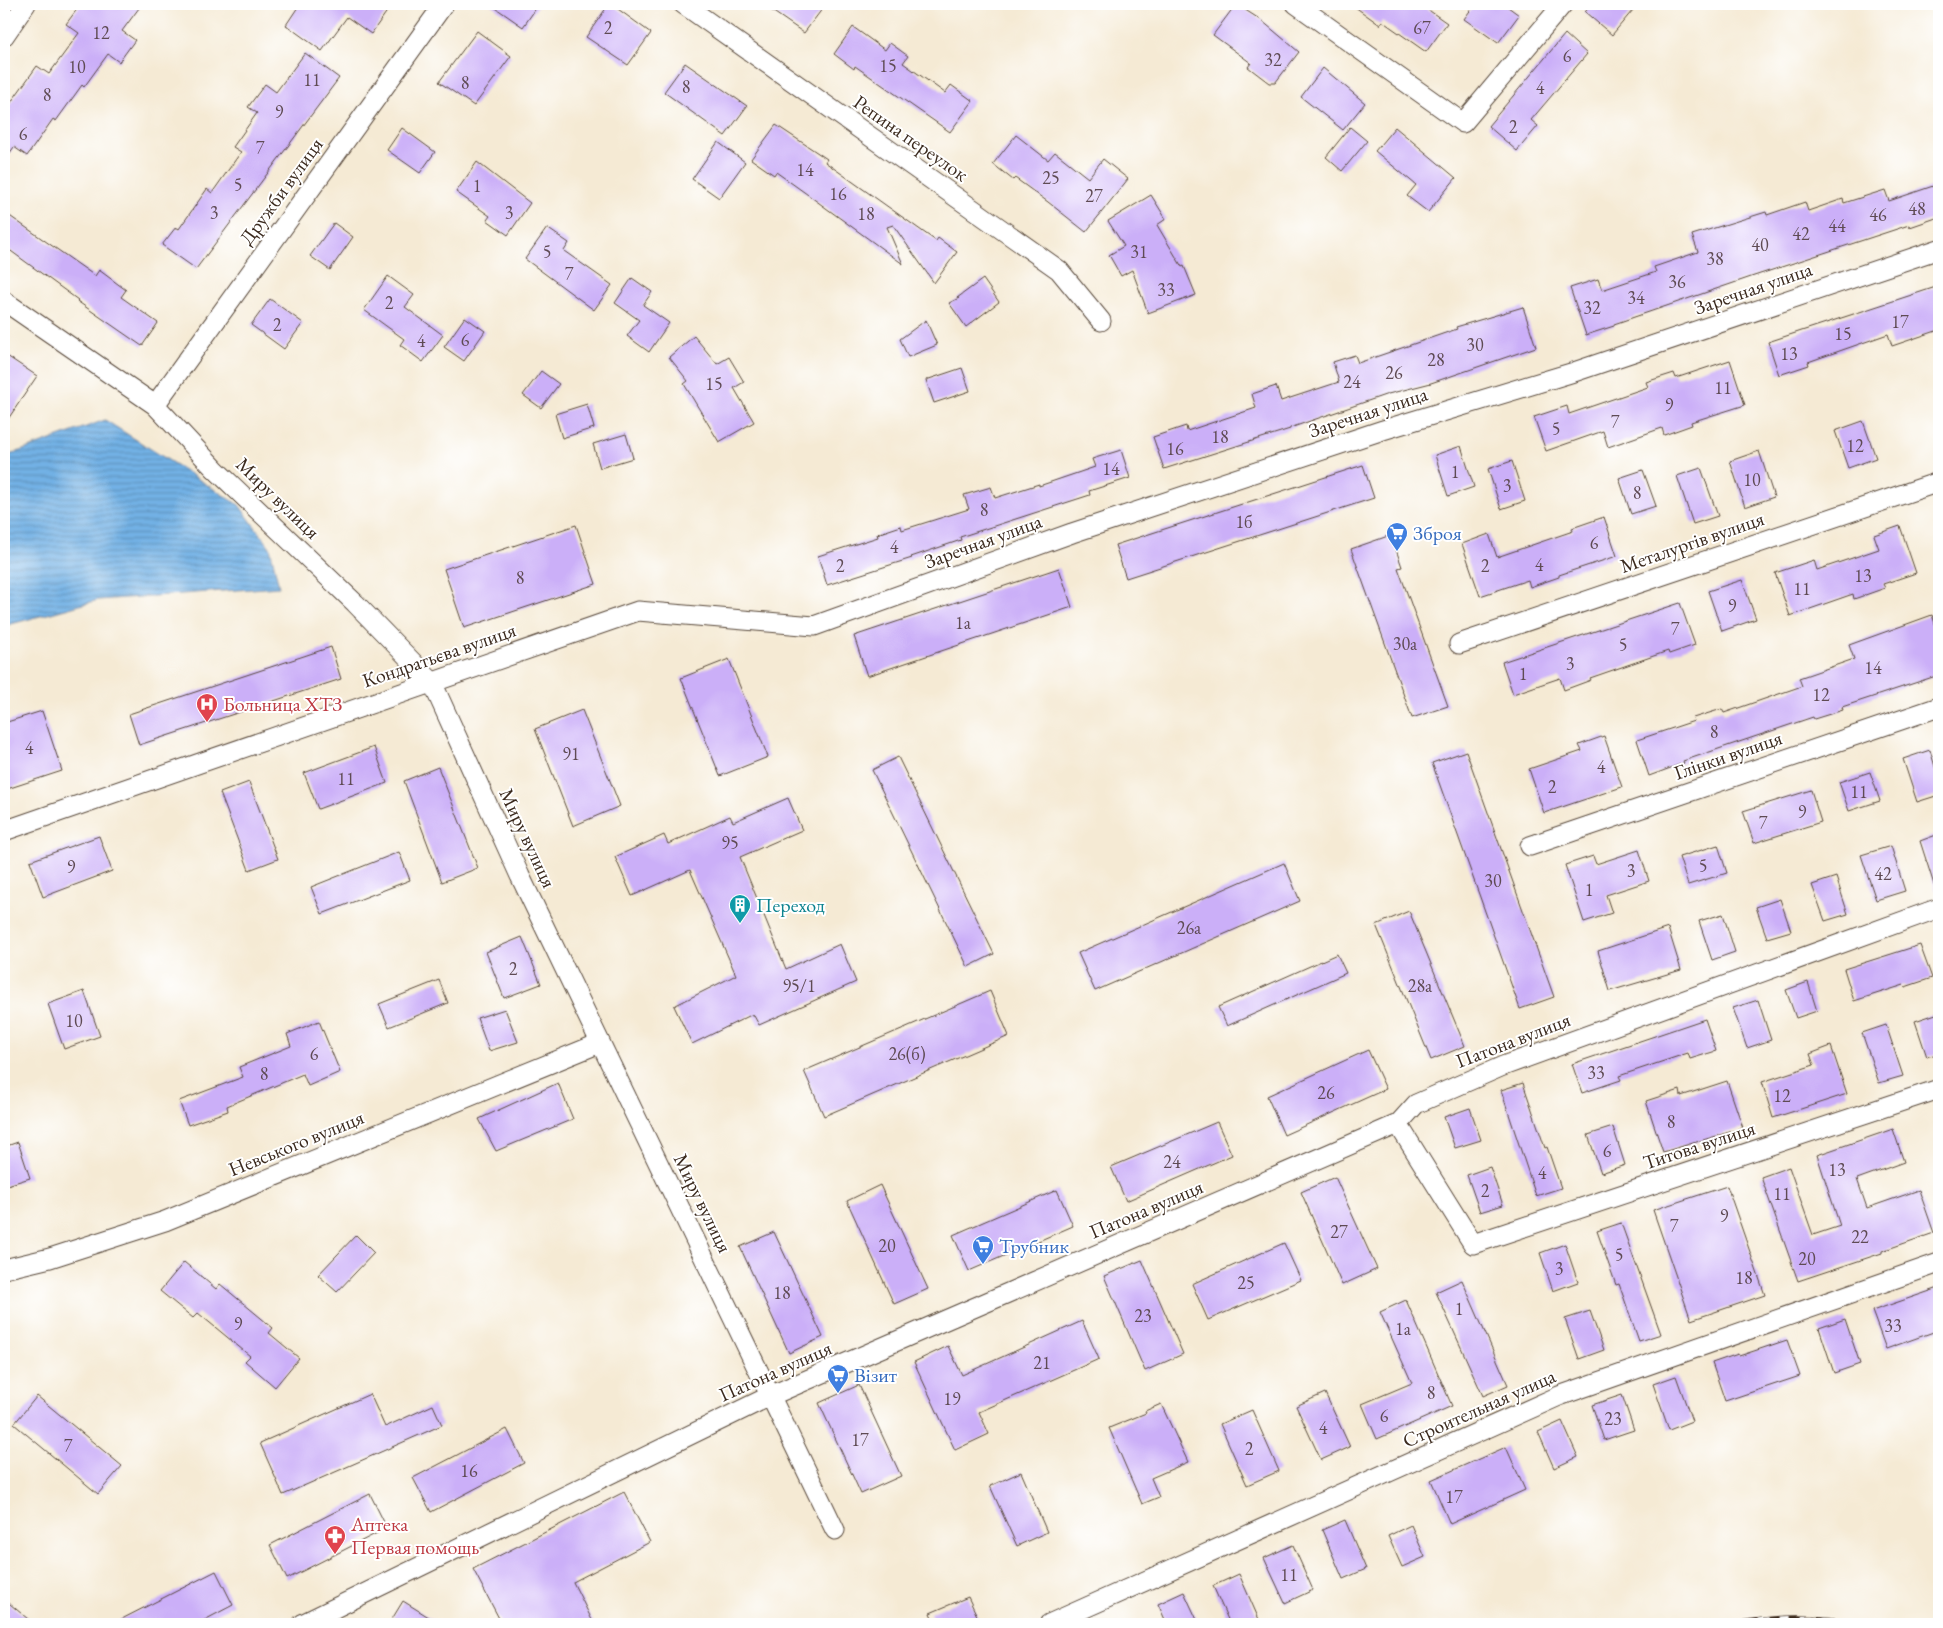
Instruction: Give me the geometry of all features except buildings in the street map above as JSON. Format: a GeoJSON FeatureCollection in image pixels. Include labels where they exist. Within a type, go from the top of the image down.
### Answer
{"type":"FeatureCollection","features":[{"type":"Feature","properties":{"kind":"street"},"geometry":{"type":"LineString","coordinates":[[4,36],[26,4]]}},
{"type":"Feature","properties":{"kind":"street","name":"Дружби вулиця"},"geometry":{"type":"LineString","coordinates":[[155,405],[444,4]]}},
{"type":"Feature","properties":{"kind":"street","name":"Репина переулок"},"geometry":{"type":"LineString","coordinates":[[683,4],[1059,270],[1100,321]]}},
{"type":"Feature","properties":{"kind":"street"},"geometry":{"type":"LineString","coordinates":[[1296,4],[1463,123],[1563,4]]}},
{"type":"Feature","properties":{"kind":"street","name":"Заречная улица"},"geometry":{"type":"LineString","coordinates":[[814,626],[1072,533],[1383,430],[1574,372],[1939,249]]}},
{"type":"Feature","properties":{"kind":"street","name":"Миру вулиця"},"geometry":{"type":"LineString","coordinates":[[4,302],[155,405],[216,469],[355,603],[432,682],[520,876],[835,1530]]}},
{"type":"Feature","properties":{"kind":"street","name":"Металургів вулиця"},"geometry":{"type":"LineString","coordinates":[[1459,644],[1939,482]]}},
{"type":"Feature","properties":{"kind":"street","name":"Кондратьєва вулиця"},"geometry":{"type":"LineString","coordinates":[[4,830],[638,611],[814,626]]}},
{"type":"Feature","properties":{"kind":"street","name":"Глінки вулиця"},"geometry":{"type":"LineString","coordinates":[[1530,846],[1939,707]]}},
{"type":"Feature","properties":{"kind":"street","name":"Патона вулиця"},"geometry":{"type":"LineString","coordinates":[[302,1624],[770,1396],[1398,1124],[1416,1104],[1503,1066],[1939,908]]}},
{"type":"Feature","properties":{"kind":"street","name":"Невського вулиця"},"geometry":{"type":"LineString","coordinates":[[4,1269],[50,1258],[165,1221],[600,1043]]}},
{"type":"Feature","properties":{"kind":"street","name":"Титова вулиця"},"geometry":{"type":"LineString","coordinates":[[1398,1124],[1473,1244],[1939,1089]]}},
{"type":"Feature","properties":{"kind":"street","name":"Строительная улица"},"geometry":{"type":"LineString","coordinates":[[1049,1624],[1559,1396],[1939,1263]]}},
{"type":"Feature","properties":{"kind":"water"},"geometry":{"type":"Polygon","coordinates":[[[105,420],[239,505],[270,547],[279,587],[98,600],[4,626],[4,457],[105,420]]]}},
{"type":"Feature","properties":{"kind":"railway"},"geometry":{"type":"LineString","coordinates":[[1736,1624],[1783,1618],[1814,1618],[1861,1624]]}},
{"type":"Feature","properties":{"kind":"place","name":"Зброя"},"geometry":{"type":"Point","coordinates":[1397,552]}},
{"type":"Feature","properties":{"kind":"place","name":"Больница ХТЗ"},"geometry":{"type":"Point","coordinates":[207,723]}},
{"type":"Feature","properties":{"kind":"place","name":"Переход"},"geometry":{"type":"Point","coordinates":[740,924]}},
{"type":"Feature","properties":{"kind":"place","name":"Трубник"},"geometry":{"type":"Point","coordinates":[983,1265]}},
{"type":"Feature","properties":{"kind":"place","name":"Візит"},"geometry":{"type":"Point","coordinates":[838,1394]}},
{"type":"Feature","properties":{"kind":"place","name":"Аптека Первая помощь"},"geometry":{"type":"Point","coordinates":[335,1555]}}]}
